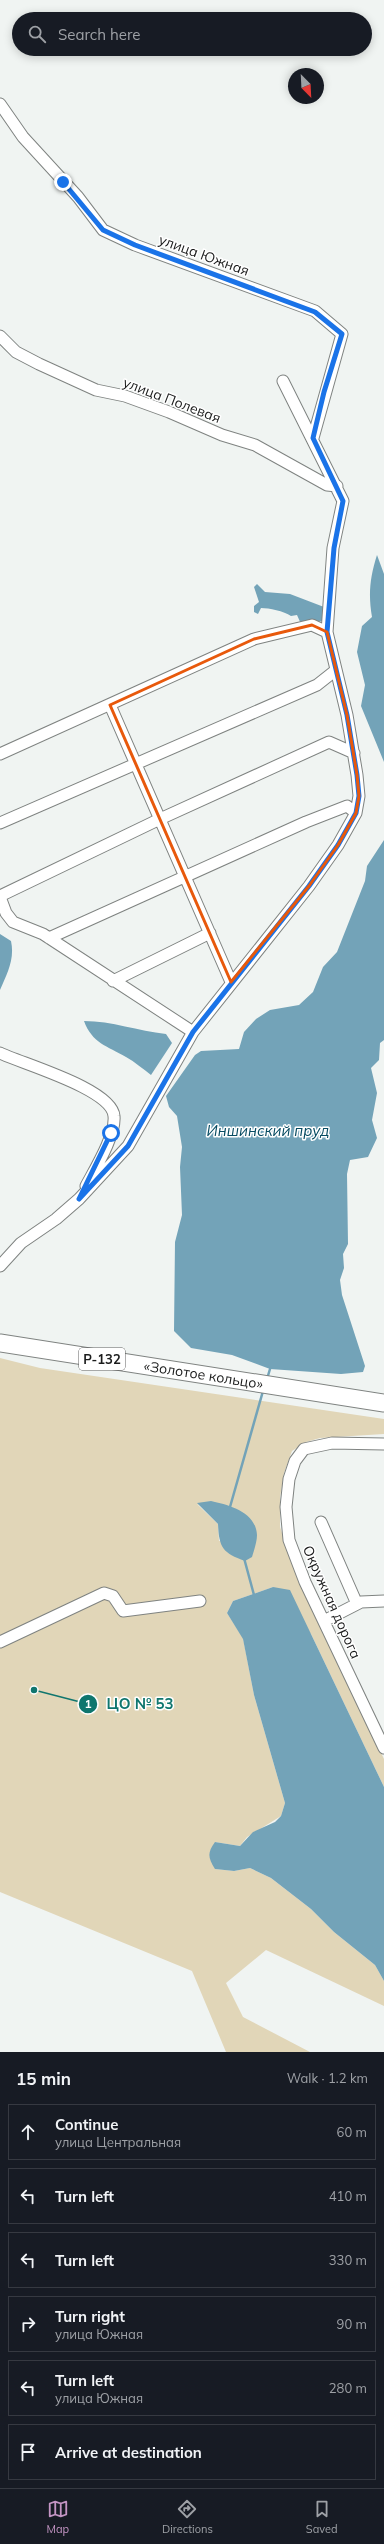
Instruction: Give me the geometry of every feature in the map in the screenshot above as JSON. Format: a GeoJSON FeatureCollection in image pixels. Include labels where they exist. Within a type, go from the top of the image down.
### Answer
{"type":"FeatureCollection","features":[{"type":"Feature","properties":{"kind":"highway","name":"«Золотое кольцо»"},"geometry":{"type":"LineString","coordinates":[[0,1343],[384,1403]]}},
{"type":"Feature","properties":{"kind":"street","name":"улица Южная"},"geometry":{"type":"LineString","coordinates":[[0,104],[23,137],[78,197],[103,230],[135,245],[315,312],[342,334],[324,392],[313,438]]}},
{"type":"Feature","properties":{"kind":"street","name":"улица Полевая"},"geometry":{"type":"LineString","coordinates":[[0,336],[21,355],[96,390],[138,401],[222,435],[255,445],[328,485],[337,486]]}},
{"type":"Feature","properties":{"kind":"street"},"geometry":{"type":"LineString","coordinates":[[0,1266],[21,1243],[56,1219],[79,1199],[128,1146],[193,1032],[309,886],[338,845],[356,813],[359,796],[354,753],[327,632],[334,548],[343,501],[313,438],[283,382]]}},
{"type":"Feature","properties":{"kind":"street"},"geometry":{"type":"LineString","coordinates":[[0,754],[110,706],[254,639],[312,625],[327,632]]}},
{"type":"Feature","properties":{"kind":"street"},"geometry":{"type":"LineString","coordinates":[[0,823],[317,685],[336,670]]}},
{"type":"Feature","properties":{"kind":"street"},"geometry":{"type":"LineString","coordinates":[[110,706],[232,982]]}},
{"type":"Feature","properties":{"kind":"street"},"geometry":{"type":"LineString","coordinates":[[193,1032],[49,938],[13,922],[6,913],[0,896],[160,819],[329,742],[354,753]]}},
{"type":"Feature","properties":{"kind":"street"},"geometry":{"type":"LineString","coordinates":[[49,938],[347,806],[356,813]]}},
{"type":"Feature","properties":{"kind":"street"},"geometry":{"type":"LineString","coordinates":[[113,981],[210,933]]}},
{"type":"Feature","properties":{"kind":"street"},"geometry":{"type":"LineString","coordinates":[[0,1053],[60,1076],[95,1093],[106,1100],[111,1107],[114,1118],[111,1133],[79,1199]]}},
{"type":"Feature","properties":{"kind":"street","name":"Окружная дорога"},"geometry":{"type":"LineString","coordinates":[[384,1444],[332,1443],[309,1447],[299,1454],[291,1470],[286,1507],[289,1540],[305,1582],[384,1748]]}},
{"type":"Feature","properties":{"kind":"street"},"geometry":{"type":"LineString","coordinates":[[321,1522],[357,1604]]}},
{"type":"Feature","properties":{"kind":"street"},"geometry":{"type":"LineString","coordinates":[[0,1642],[104,1593],[113,1596],[123,1612],[200,1601]]}},
{"type":"Feature","properties":{"kind":"street"},"geometry":{"type":"LineString","coordinates":[[324,1621],[357,1604],[370,1600],[384,1601]]}},
{"type":"Feature","properties":{"kind":"highlighted area"},"geometry":{"type":"Polygon","coordinates":[[[312,625],[327,632],[347,715],[359,796],[356,813],[338,845],[309,886],[231,982],[110,705],[254,639],[312,625]]]}},
{"type":"Feature","properties":{"kind":"shaded area"},"geometry":{"type":"Polygon","coordinates":[[[0,1358],[40,1368],[384,1419],[384,1434],[320,1438],[306,1442],[292,1451],[284,1473],[280,1497],[280,1527],[298,1580],[384,1759],[384,1787],[311,1634],[273,1587],[233,1601],[227,1613],[243,1638],[254,1695],[285,1803],[281,1816],[247,1837],[240,1846],[215,1842],[215,1869],[234,1871],[250,1868],[271,1878],[311,1909],[334,1932],[375,1965],[384,1981],[384,2006],[266,1950],[226,1983],[243,2017],[310,2052],[226,2052],[192,1971],[0,1892],[0,1358]],[[197,1504],[218,1524],[219,1541],[257,1535],[197,1504]]]}},
{"type":"Feature","properties":{"kind":"water"},"geometry":{"type":"Polygon","coordinates":[[[377,555],[384,574],[384,762],[361,706],[365,685],[357,652],[362,626],[372,617],[370,586],[377,555]]]}},
{"type":"Feature","properties":{"kind":"water"},"geometry":{"type":"Polygon","coordinates":[[[257,584],[265,592],[290,594],[324,607],[323,621],[301,624],[297,615],[291,616],[281,611],[264,608],[261,608],[258,614],[254,612],[254,606],[259,602],[254,587],[257,584]]]}},
{"type":"Feature","properties":{"kind":"water","name":"Иншинский пруд"},"geometry":{"type":"Polygon","coordinates":[[[384,840],[384,1040],[380,1043],[379,1060],[371,1068],[377,1093],[372,1120],[377,1138],[368,1157],[350,1160],[347,1174],[348,1244],[343,1254],[344,1268],[340,1280],[342,1295],[365,1366],[363,1372],[341,1374],[270,1369],[232,1355],[191,1348],[174,1331],[175,1242],[182,1215],[180,1167],[182,1147],[177,1116],[169,1107],[166,1096],[195,1055],[201,1051],[239,1049],[244,1032],[256,1019],[270,1010],[299,1005],[313,992],[323,967],[337,952],[365,881],[367,866],[384,840]]]}},
{"type":"Feature","properties":{"kind":"water"},"geometry":{"type":"Polygon","coordinates":[[[0,934],[11,941],[12,954],[10,966],[0,990],[0,934]]]}},
{"type":"Feature","properties":{"kind":"water"},"geometry":{"type":"Polygon","coordinates":[[[84,1021],[115,1024],[166,1034],[172,1043],[151,1075],[136,1063],[106,1047],[96,1039],[87,1028],[84,1021]]]}},
{"type":"Feature","properties":{"kind":"water"},"geometry":{"type":"Polygon","coordinates":[[[211,1501],[233,1507],[247,1515],[252,1521],[257,1535],[252,1557],[245,1561],[227,1552],[221,1544],[218,1524],[197,1503],[211,1501]]]}},
{"type":"Feature","properties":{"kind":"water"},"geometry":{"type":"Polygon","coordinates":[[[273,1587],[290,1590],[384,1787],[384,1981],[375,1965],[334,1932],[311,1909],[271,1878],[250,1868],[234,1871],[215,1869],[209,1856],[215,1842],[240,1846],[253,1832],[275,1822],[281,1816],[285,1803],[254,1695],[243,1639],[227,1613],[233,1601],[273,1587]]]}},
{"type":"Feature","properties":{"kind":"waterway"},"geometry":{"type":"LineString","coordinates":[[267,1379],[270,1369]]}},
{"type":"Feature","properties":{"kind":"waterway"},"geometry":{"type":"LineString","coordinates":[[230,1507],[263,1391]]}},
{"type":"Feature","properties":{"kind":"waterway"},"geometry":{"type":"LineString","coordinates":[[244,1558],[254,1595]]}},
{"type":"Feature","properties":{"kind":"place","name":"ЦО № 53"},"geometry":{"type":"Point","coordinates":[34,1690]}},
{"type":"Feature","properties":{"kind":"route"},"geometry":{"type":"LineString","coordinates":[[63,182],[78,197],[103,230],[135,245],[315,312],[342,334],[324,392],[313,438],[343,501],[342,513],[336,533],[334,548],[330,611],[327,632],[328,644],[347,715],[357,775],[359,796],[356,813],[338,845],[309,886],[193,1032],[128,1146],[79,1199],[111,1133]]}}]}
